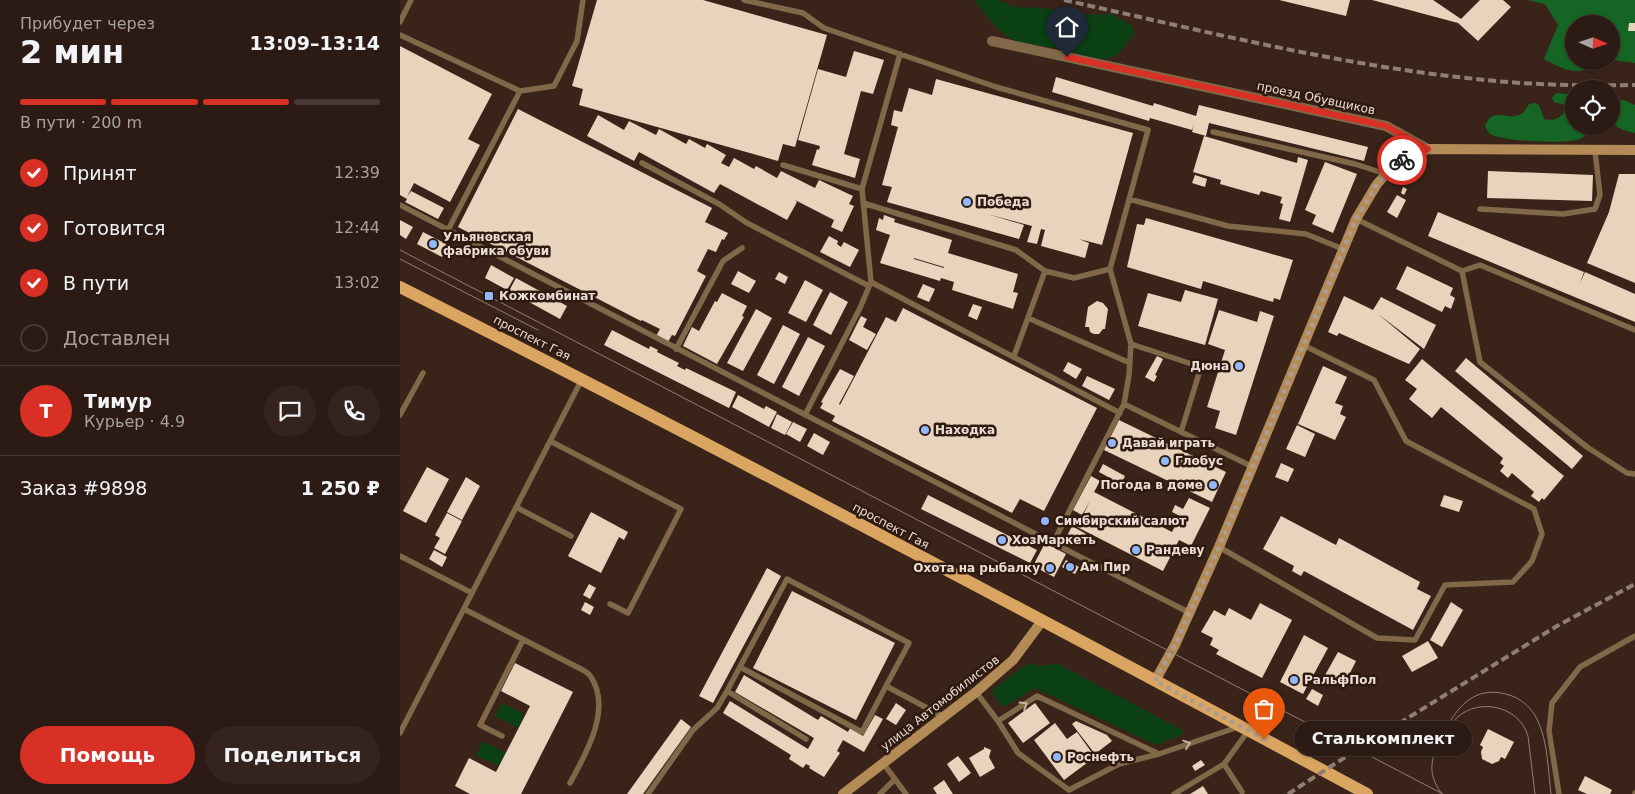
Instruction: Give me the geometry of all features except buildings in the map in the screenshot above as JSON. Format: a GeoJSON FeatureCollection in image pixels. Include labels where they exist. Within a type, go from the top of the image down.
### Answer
{"type":"FeatureCollection","features":[{"type":"Feature","properties":{"kind":"main road","name":"проспект Гая"},"geometry":{"type":"LineString","coordinates":[[400,287],[582,379],[1366,794]]}},
{"type":"Feature","properties":{"kind":"street","name":"проезд Обувщиков"},"geometry":{"type":"LineString","coordinates":[[992,41],[1386,126],[1428,149],[1635,150]]}},
{"type":"Feature","properties":{"kind":"street"},"geometry":{"type":"LineString","coordinates":[[1155,681],[1175,645],[1219,547],[1356,219],[1377,184],[1397,162],[1428,149]]}},
{"type":"Feature","properties":{"kind":"street","name":"улица Автомобилистов"},"geometry":{"type":"LineString","coordinates":[[843,794],[976,692],[1013,660],[1042,621]]}},
{"type":"Feature","properties":{"kind":"lane"},"geometry":{"type":"LineString","coordinates":[[400,22],[411,0]]}},
{"type":"Feature","properties":{"kind":"lane"},"geometry":{"type":"LineString","coordinates":[[400,35],[520,91],[554,86],[577,41],[583,0]]}},
{"type":"Feature","properties":{"kind":"lane"},"geometry":{"type":"LineString","coordinates":[[744,0],[803,13],[824,28],[996,87],[1148,130],[1110,269],[1131,344],[1124,404],[1053,543]]}},
{"type":"Feature","properties":{"kind":"lane"},"geometry":{"type":"LineString","coordinates":[[805,415],[860,308],[870,284],[862,189],[900,54]]}},
{"type":"Feature","properties":{"kind":"lane"},"geometry":{"type":"LineString","coordinates":[[448,230],[520,91]]}},
{"type":"Feature","properties":{"kind":"lane"},"geometry":{"type":"LineString","coordinates":[[1213,132],[1355,164],[1386,174]]}},
{"type":"Feature","properties":{"kind":"lane"},"geometry":{"type":"LineString","coordinates":[[1480,209],[1563,214],[1595,209],[1600,195],[1595,151]]}},
{"type":"Feature","properties":{"kind":"lane"},"geometry":{"type":"LineString","coordinates":[[642,163],[719,204],[747,223],[1014,356],[1120,412]]}},
{"type":"Feature","properties":{"kind":"lane"},"geometry":{"type":"LineString","coordinates":[[783,165],[862,189]]}},
{"type":"Feature","properties":{"kind":"lane"},"geometry":{"type":"LineString","coordinates":[[1129,199],[1228,226],[1306,234],[1343,249]]}},
{"type":"Feature","properties":{"kind":"lane"},"geometry":{"type":"LineString","coordinates":[[863,203],[1016,250],[1045,271],[1074,278],[1110,269]]}},
{"type":"Feature","properties":{"kind":"lane"},"geometry":{"type":"LineString","coordinates":[[400,205],[1190,612]]}},
{"type":"Feature","properties":{"kind":"lane"},"geometry":{"type":"LineString","coordinates":[[1356,219],[1462,271],[1480,265],[1635,330]]}},
{"type":"Feature","properties":{"kind":"lane"},"geometry":{"type":"LineString","coordinates":[[676,348],[723,261],[742,248]]}},
{"type":"Feature","properties":{"kind":"lane"},"geometry":{"type":"LineString","coordinates":[[1014,356],[1045,271]]}},
{"type":"Feature","properties":{"kind":"lane"},"geometry":{"type":"LineString","coordinates":[[1462,271],[1480,362],[1588,447],[1627,473],[1635,474]]}},
{"type":"Feature","properties":{"kind":"lane"},"geometry":{"type":"LineString","coordinates":[[1028,318],[1130,363]]}},
{"type":"Feature","properties":{"kind":"lane"},"geometry":{"type":"LineString","coordinates":[[1131,344],[1201,367],[1180,432]]}},
{"type":"Feature","properties":{"kind":"lane"},"geometry":{"type":"LineString","coordinates":[[1219,547],[1377,638],[1415,640],[1445,584],[1513,582],[1532,561],[1542,534],[1534,509],[1406,441],[1374,380],[1304,345]]}},
{"type":"Feature","properties":{"kind":"lane"},"geometry":{"type":"LineString","coordinates":[[400,415],[423,373]]}},
{"type":"Feature","properties":{"kind":"lane"},"geometry":{"type":"LineString","coordinates":[[400,734],[582,379]]}},
{"type":"Feature","properties":{"kind":"lane"},"geometry":{"type":"LineString","coordinates":[[1124,404],[1253,467]]}},
{"type":"Feature","properties":{"kind":"lane"},"geometry":{"type":"LineString","coordinates":[[550,441],[681,509],[628,613],[610,604]]}},
{"type":"Feature","properties":{"kind":"lane"},"geometry":{"type":"LineString","coordinates":[[516,507],[571,536]]}},
{"type":"Feature","properties":{"kind":"lane"},"geometry":{"type":"LineString","coordinates":[[400,556],[472,593]]}},
{"type":"Feature","properties":{"kind":"lane"},"geometry":{"type":"LineString","coordinates":[[648,794],[693,730],[717,708],[787,579],[909,643],[862,732],[740,667]]}},
{"type":"Feature","properties":{"kind":"lane"},"geometry":{"type":"LineString","coordinates":[[464,609],[590,675],[597,689],[599,711],[590,744],[570,782]]}},
{"type":"Feature","properties":{"kind":"lane"},"geometry":{"type":"LineString","coordinates":[[1559,794],[1549,730],[1552,703],[1580,667],[1635,636]]}},
{"type":"Feature","properties":{"kind":"lane"},"geometry":{"type":"LineString","coordinates":[[502,736],[480,725],[523,640]]}},
{"type":"Feature","properties":{"kind":"lane"},"geometry":{"type":"LineString","coordinates":[[886,686],[944,716]]}},
{"type":"Feature","properties":{"kind":"lane"},"geometry":{"type":"LineString","coordinates":[[727,691],[806,739]]}},
{"type":"Feature","properties":{"kind":"lane"},"geometry":{"type":"LineString","coordinates":[[976,692],[998,721],[1018,753],[1069,790],[1119,764],[1244,728]]}},
{"type":"Feature","properties":{"kind":"lane"},"geometry":{"type":"LineString","coordinates":[[998,721],[1037,696],[1159,754]]}},
{"type":"Feature","properties":{"kind":"lane"},"geometry":{"type":"LineString","coordinates":[[1174,794],[1224,764],[1244,728]]}},
{"type":"Feature","properties":{"kind":"lane"},"geometry":{"type":"LineString","coordinates":[[883,763],[906,794]]}},
{"type":"Feature","properties":{"kind":"lane"},"geometry":{"type":"LineString","coordinates":[[1224,764],[1242,792]]}},
{"type":"Feature","properties":{"kind":"lane"},"geometry":{"type":"LineString","coordinates":[[880,794],[895,780]]}},
{"type":"Feature","properties":{"kind":"green space"},"geometry":{"type":"Polygon","coordinates":[[[975,0],[997,0],[1016,7],[1042,8],[1090,15],[1112,14],[1131,25],[1135,32],[1123,49],[1111,58],[1087,56],[1068,50],[1028,44],[1010,38],[998,29],[975,0]]]}},
{"type":"Feature","properties":{"kind":"green space"},"geometry":{"type":"Polygon","coordinates":[[[1527,0],[1635,0],[1635,63],[1620,61],[1620,15],[1565,15],[1565,69],[1544,59],[1558,25],[1545,4],[1527,0]]]}},
{"type":"Feature","properties":{"kind":"green space"},"geometry":{"type":"Polygon","coordinates":[[[1557,93],[1565,94],[1565,105],[1554,102],[1552,97],[1557,93]]]}},
{"type":"Feature","properties":{"kind":"green space"},"geometry":{"type":"Polygon","coordinates":[[[1624,100],[1635,105],[1635,133],[1620,128],[1620,101],[1624,100]]]}},
{"type":"Feature","properties":{"kind":"green space"},"geometry":{"type":"Polygon","coordinates":[[[1535,103],[1539,105],[1544,119],[1551,120],[1563,114],[1565,110],[1565,135],[1585,135],[1582,138],[1552,142],[1510,139],[1492,135],[1485,126],[1492,116],[1516,116],[1521,114],[1529,104],[1535,103]]]}},
{"type":"Feature","properties":{"kind":"green space"},"geometry":{"type":"Polygon","coordinates":[[[1032,663],[1035,666],[1058,664],[1182,730],[1183,734],[1156,745],[1035,688],[1006,706],[1002,706],[993,694],[993,689],[1024,666],[1032,663]]]}},
{"type":"Feature","properties":{"kind":"green space"},"geometry":{"type":"Polygon","coordinates":[[[502,703],[524,714],[518,728],[495,716],[502,703]]]}},
{"type":"Feature","properties":{"kind":"green space"},"geometry":{"type":"Polygon","coordinates":[[[483,741],[506,753],[499,766],[476,755],[483,741]]]}},
{"type":"Feature","properties":{"kind":"tram line"},"geometry":{"type":"LineString","coordinates":[[400,250],[1443,794]]}},
{"type":"Feature","properties":{"kind":"tram line"},"geometry":{"type":"LineString","coordinates":[[400,259],[538,330]]}},
{"type":"Feature","properties":{"kind":"tram line"},"geometry":{"type":"LineString","coordinates":[[1442,794],[1436,786],[1432,770],[1434,754],[1441,738],[1457,711],[1464,704],[1480,694],[1490,692],[1512,696],[1520,700],[1535,715],[1541,728],[1545,746],[1551,794]]}},
{"type":"Feature","properties":{"kind":"tram line"},"geometry":{"type":"LineString","coordinates":[[1453,722],[1462,714],[1472,709],[1483,707],[1495,707],[1515,717],[1523,725],[1528,736],[1535,794]]}},
{"type":"Feature","properties":{"kind":"railway"},"geometry":{"type":"LineString","coordinates":[[1064,0],[1269,46],[1424,73],[1536,84],[1635,85]]}},
{"type":"Feature","properties":{"kind":"railway"},"geometry":{"type":"LineString","coordinates":[[1288,794],[1557,626],[1635,584]]}},
{"type":"Feature","properties":{"kind":"way so far"},"geometry":{"type":"LineString","coordinates":[[1264,739],[1155,681],[1175,645],[1219,547],[1356,219],[1377,184],[1397,162],[1402,160]]}},
{"type":"Feature","properties":{"kind":"place","name":"Победа"},"geometry":{"type":"Point","coordinates":[967,202]}},
{"type":"Feature","properties":{"kind":"place","name":"Ульяновская фабрика обуви"},"geometry":{"type":"Point","coordinates":[433,244]}},
{"type":"Feature","properties":{"kind":"place","name":"Кожкомбинат"},"geometry":{"type":"Point","coordinates":[489,296]}},
{"type":"Feature","properties":{"kind":"place","name":"Дюна"},"geometry":{"type":"Point","coordinates":[1239,366]}},
{"type":"Feature","properties":{"kind":"place","name":"Находка"},"geometry":{"type":"Point","coordinates":[925,430]}},
{"type":"Feature","properties":{"kind":"place","name":"Давай играть"},"geometry":{"type":"Point","coordinates":[1112,443]}},
{"type":"Feature","properties":{"kind":"place","name":"Глобус"},"geometry":{"type":"Point","coordinates":[1165,461]}},
{"type":"Feature","properties":{"kind":"place","name":"Погода в доме"},"geometry":{"type":"Point","coordinates":[1213,485]}},
{"type":"Feature","properties":{"kind":"place","name":"Симбирский салют"},"geometry":{"type":"Point","coordinates":[1045,521]}},
{"type":"Feature","properties":{"kind":"place","name":"ХозМаркеть"},"geometry":{"type":"Point","coordinates":[1002,540]}},
{"type":"Feature","properties":{"kind":"place","name":"Рандеву"},"geometry":{"type":"Point","coordinates":[1136,550]}},
{"type":"Feature","properties":{"kind":"place","name":"Ам Пир"},"geometry":{"type":"Point","coordinates":[1070,567]}},
{"type":"Feature","properties":{"kind":"place","name":"Охота на рыбалку"},"geometry":{"type":"Point","coordinates":[1050,568]}},
{"type":"Feature","properties":{"kind":"place","name":"РальфПол"},"geometry":{"type":"Point","coordinates":[1294,680]}},
{"type":"Feature","properties":{"kind":"place","name":"Сталькомплект"},"geometry":{"type":"Point","coordinates":[1264,739]}},
{"type":"Feature","properties":{"kind":"place","name":"Роснефть"},"geometry":{"type":"Point","coordinates":[1057,757]}},
{"type":"Feature","properties":{"kind":"route"},"geometry":{"type":"LineString","coordinates":[[1067,57],[1386,126],[1428,149],[1402,160]]}}]}
